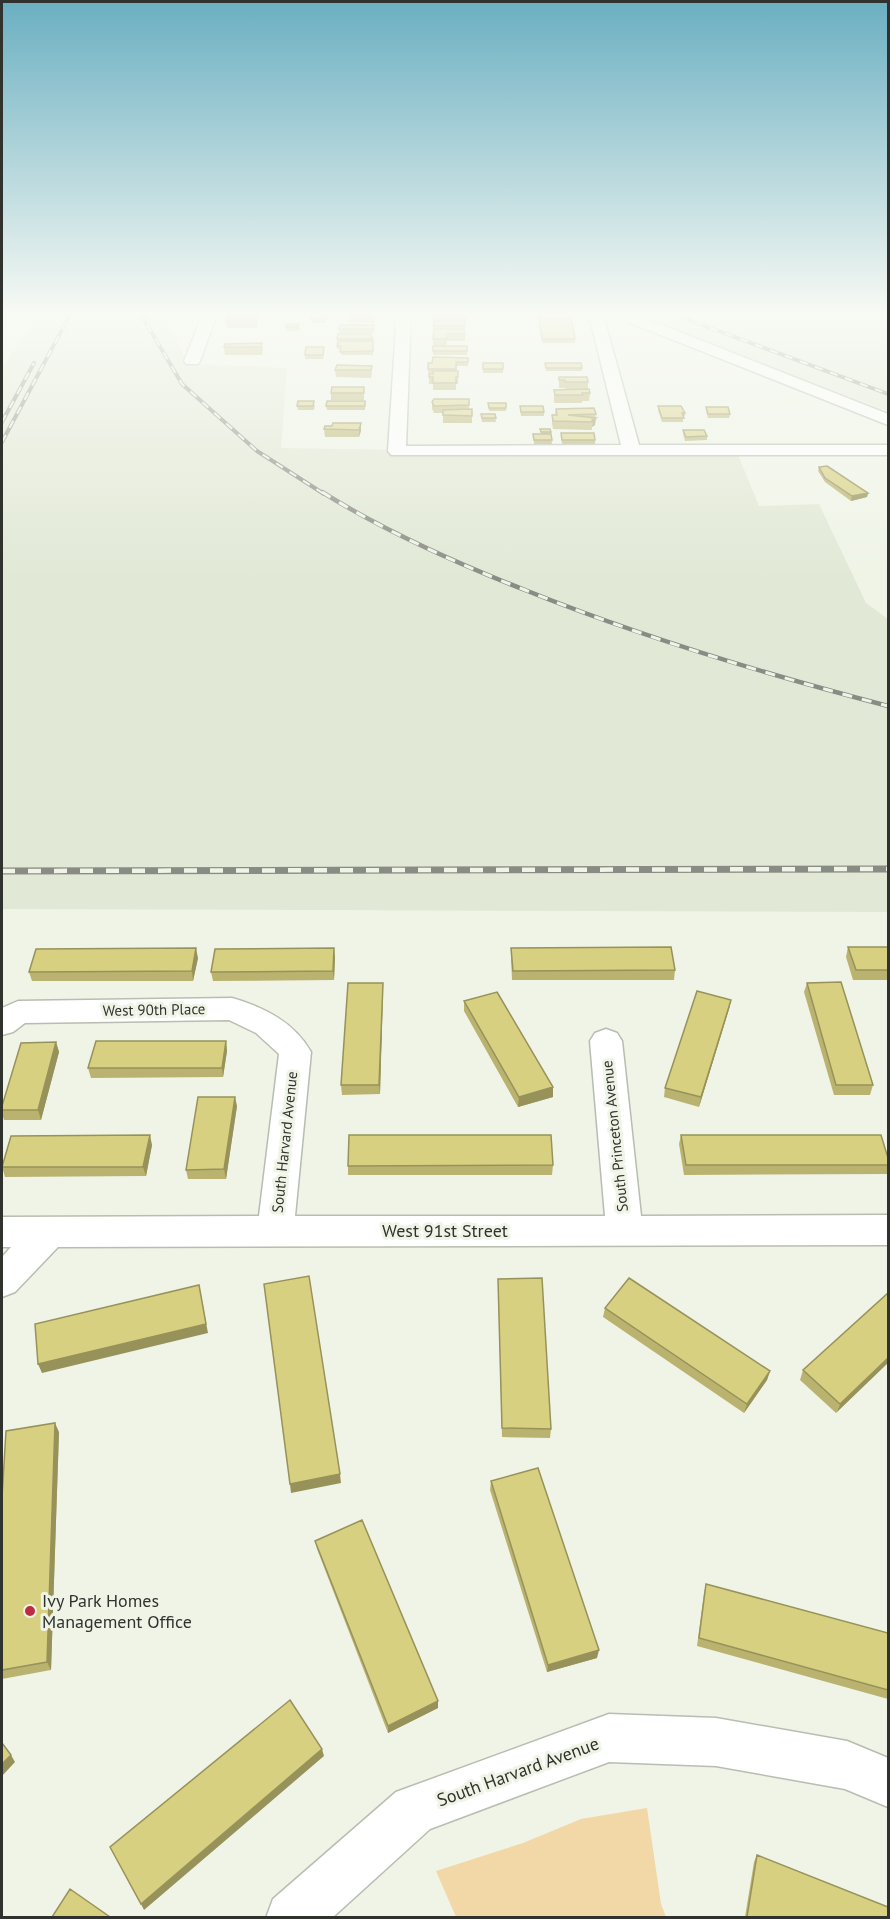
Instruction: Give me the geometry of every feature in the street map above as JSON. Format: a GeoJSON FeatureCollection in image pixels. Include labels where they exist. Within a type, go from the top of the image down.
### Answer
{"type":"FeatureCollection","features":[{"type":"Feature","properties":{"kind":"street"},"geometry":{"type":"LineString","coordinates":[[400,401],[397,451],[888,450]]}},
{"type":"Feature","properties":{"kind":"street"},"geometry":{"type":"LineString","coordinates":[[618,401],[631,450]]}},
{"type":"Feature","properties":{"kind":"street"},"geometry":{"type":"LineString","coordinates":[[839,401],[888,420]]}},
{"type":"Feature","properties":{"kind":"street","name":"West 90th Place"},"geometry":{"type":"LineString","coordinates":[[2,1024],[18,1012],[232,1009],[255,1018],[281,1034],[295,1052]]}},
{"type":"Feature","properties":{"kind":"street","name":"South Princeton Avenue"},"geometry":{"type":"LineString","coordinates":[[606,1041],[625,1230]]}},
{"type":"Feature","properties":{"kind":"street","name":"South Harvard Avenue"},"geometry":{"type":"LineString","coordinates":[[275,1231],[295,1052]]}},
{"type":"Feature","properties":{"kind":"street","name":"West 91st Street"},"geometry":{"type":"LineString","coordinates":[[2,1232],[888,1230]]}},
{"type":"Feature","properties":{"kind":"street"},"geometry":{"type":"LineString","coordinates":[[2,1281],[50,1231]]}},
{"type":"Feature","properties":{"kind":"street","name":"South Harvard Avenue"},"geometry":{"type":"LineString","coordinates":[[292,1917],[414,1810],[609,1738],[716,1742],[847,1765],[888,1783]]}},
{"type":"Feature","properties":{"kind":"shaded area"},"geometry":{"type":"Polygon","coordinates":[[[2,401],[285,401],[281,448],[738,455],[759,506],[819,504],[866,603],[888,619],[888,912],[2,909],[2,401]]]}},
{"type":"Feature","properties":{"kind":"shaded area"},"geometry":{"type":"Polygon","coordinates":[[[860,401],[888,401],[888,411],[860,401]]]}},
{"type":"Feature","properties":{"kind":"shaded area"},"geometry":{"type":"Polygon","coordinates":[[[647,1808],[661,1904],[666,1917],[456,1917],[436,1871],[523,1843],[581,1819],[647,1808]]]}},
{"type":"Feature","properties":{"kind":"building"},"geometry":{"type":"Polygon","coordinates":[[[298,401],[314,401],[313,406],[297,406],[298,401]]]}},
{"type":"Feature","properties":{"kind":"building"},"geometry":{"type":"Polygon","coordinates":[[[327,401],[365,401],[365,406],[326,406],[327,401]]]}},
{"type":"Feature","properties":{"kind":"building"},"geometry":{"type":"Polygon","coordinates":[[[469,401],[469,405],[434,406],[432,402],[469,401]]]}},
{"type":"Feature","properties":{"kind":"building"},"geometry":{"type":"Polygon","coordinates":[[[488,403],[506,403],[506,408],[489,408],[488,403]]]}},
{"type":"Feature","properties":{"kind":"building"},"geometry":{"type":"Polygon","coordinates":[[[520,406],[543,406],[544,412],[521,412],[520,406]]]}},
{"type":"Feature","properties":{"kind":"building"},"geometry":{"type":"Polygon","coordinates":[[[658,406],[681,406],[685,413],[682,413],[684,418],[662,418],[658,406]]]}},
{"type":"Feature","properties":{"kind":"building"},"geometry":{"type":"Polygon","coordinates":[[[706,407],[728,407],[730,414],[708,414],[706,407]]]}},
{"type":"Feature","properties":{"kind":"building"},"geometry":{"type":"Polygon","coordinates":[[[594,408],[596,414],[568,415],[596,418],[592,420],[593,422],[553,421],[552,415],[557,415],[556,409],[594,408]]]}},
{"type":"Feature","properties":{"kind":"building"},"geometry":{"type":"Polygon","coordinates":[[[472,409],[472,416],[443,415],[443,410],[472,409]]]}},
{"type":"Feature","properties":{"kind":"building"},"geometry":{"type":"Polygon","coordinates":[[[481,414],[495,414],[496,418],[482,418],[481,414]]]}},
{"type":"Feature","properties":{"kind":"building"},"geometry":{"type":"Polygon","coordinates":[[[333,423],[361,423],[359,430],[324,429],[325,426],[332,426],[333,423]]]}},
{"type":"Feature","properties":{"kind":"building"},"geometry":{"type":"Polygon","coordinates":[[[540,429],[550,429],[551,432],[541,432],[540,429]]]}},
{"type":"Feature","properties":{"kind":"building"},"geometry":{"type":"Polygon","coordinates":[[[683,430],[704,430],[707,436],[686,437],[683,430]]]}},
{"type":"Feature","properties":{"kind":"building"},"geometry":{"type":"Polygon","coordinates":[[[561,433],[594,433],[595,440],[562,440],[561,433]]]}},
{"type":"Feature","properties":{"kind":"building"},"geometry":{"type":"Polygon","coordinates":[[[533,434],[551,434],[552,440],[534,440],[533,434]]]}},
{"type":"Feature","properties":{"kind":"building"},"geometry":{"type":"Polygon","coordinates":[[[827,466],[868,493],[852,496],[825,478],[819,467],[827,466]]]}},
{"type":"Feature","properties":{"kind":"building"},"geometry":{"type":"Polygon","coordinates":[[[671,947],[675,970],[513,971],[511,948],[671,947]]]}},
{"type":"Feature","properties":{"kind":"building"},"geometry":{"type":"Polygon","coordinates":[[[848,947],[888,947],[888,970],[856,970],[848,947]]]}},
{"type":"Feature","properties":{"kind":"building"},"geometry":{"type":"Polygon","coordinates":[[[196,948],[192,971],[29,972],[36,949],[196,948]]]}},
{"type":"Feature","properties":{"kind":"building"},"geometry":{"type":"Polygon","coordinates":[[[334,948],[333,971],[211,972],[215,949],[334,948]]]}},
{"type":"Feature","properties":{"kind":"building"},"geometry":{"type":"Polygon","coordinates":[[[841,982],[873,1085],[836,1085],[807,983],[841,982]]]}},
{"type":"Feature","properties":{"kind":"building"},"geometry":{"type":"Polygon","coordinates":[[[348,983],[383,983],[379,1085],[341,1085],[348,983]]]}},
{"type":"Feature","properties":{"kind":"building"},"geometry":{"type":"Polygon","coordinates":[[[697,991],[731,1000],[701,1097],[665,1088],[697,991]]]}},
{"type":"Feature","properties":{"kind":"building"},"geometry":{"type":"Polygon","coordinates":[[[497,992],[553,1087],[519,1097],[464,1001],[497,992]]]}},
{"type":"Feature","properties":{"kind":"building"},"geometry":{"type":"Polygon","coordinates":[[[96,1041],[226,1041],[222,1068],[88,1068],[96,1041]]]}},
{"type":"Feature","properties":{"kind":"building"},"geometry":{"type":"Polygon","coordinates":[[[56,1042],[38,1110],[2,1110],[21,1043],[56,1042]]]}},
{"type":"Feature","properties":{"kind":"building"},"geometry":{"type":"Polygon","coordinates":[[[198,1097],[235,1097],[224,1169],[186,1170],[198,1097]]]}},
{"type":"Feature","properties":{"kind":"building"},"geometry":{"type":"Polygon","coordinates":[[[150,1135],[143,1167],[2,1167],[11,1136],[150,1135]]]}},
{"type":"Feature","properties":{"kind":"building"},"geometry":{"type":"Polygon","coordinates":[[[349,1135],[551,1135],[553,1165],[348,1166],[349,1135]]]}},
{"type":"Feature","properties":{"kind":"building"},"geometry":{"type":"Polygon","coordinates":[[[681,1135],[881,1135],[888,1165],[686,1165],[681,1135]]]}},
{"type":"Feature","properties":{"kind":"building"},"geometry":{"type":"Polygon","coordinates":[[[309,1276],[340,1474],[290,1484],[264,1284],[309,1276]]]}},
{"type":"Feature","properties":{"kind":"building"},"geometry":{"type":"Polygon","coordinates":[[[542,1278],[551,1429],[502,1428],[498,1279],[542,1278]]]}},
{"type":"Feature","properties":{"kind":"building"},"geometry":{"type":"Polygon","coordinates":[[[629,1278],[770,1371],[747,1404],[605,1308],[629,1278]]]}},
{"type":"Feature","properties":{"kind":"building"},"geometry":{"type":"Polygon","coordinates":[[[199,1285],[206,1324],[38,1364],[35,1324],[199,1285]]]}},
{"type":"Feature","properties":{"kind":"building"},"geometry":{"type":"Polygon","coordinates":[[[888,1293],[888,1358],[840,1404],[803,1370],[888,1293]]]}},
{"type":"Feature","properties":{"kind":"building"},"geometry":{"type":"Polygon","coordinates":[[[55,1423],[47,1662],[2,1670],[2,1497],[6,1431],[55,1423]]]}},
{"type":"Feature","properties":{"kind":"building"},"geometry":{"type":"Polygon","coordinates":[[[538,1468],[599,1650],[548,1665],[491,1481],[538,1468]]]}},
{"type":"Feature","properties":{"kind":"building"},"geometry":{"type":"Polygon","coordinates":[[[362,1520],[438,1701],[388,1726],[315,1541],[362,1520]]]}},
{"type":"Feature","properties":{"kind":"building"},"geometry":{"type":"Polygon","coordinates":[[[706,1584],[888,1633],[888,1690],[699,1638],[706,1584]]]}},
{"type":"Feature","properties":{"kind":"building"},"geometry":{"type":"Polygon","coordinates":[[[290,1700],[322,1749],[141,1904],[110,1847],[290,1700]]]}},
{"type":"Feature","properties":{"kind":"building"},"geometry":{"type":"Polygon","coordinates":[[[2,1743],[11,1755],[2,1764],[2,1743]]]}},
{"type":"Feature","properties":{"kind":"building"},"geometry":{"type":"Polygon","coordinates":[[[757,1855],[888,1907],[888,1917],[747,1917],[757,1855]]]}},
{"type":"Feature","properties":{"kind":"building"},"geometry":{"type":"Polygon","coordinates":[[[70,1889],[110,1917],[52,1917],[70,1889]]]}},
{"type":"Feature","properties":{"kind":"railway"},"geometry":{"type":"LineString","coordinates":[[2,422],[14,401]]}},
{"type":"Feature","properties":{"kind":"railway"},"geometry":{"type":"LineString","coordinates":[[2,442],[24,401]]}},
{"type":"Feature","properties":{"kind":"railway"},"geometry":{"type":"LineString","coordinates":[[201,401],[257,451],[324,494]]}},
{"type":"Feature","properties":{"kind":"railway"},"geometry":{"type":"LineString","coordinates":[[322,492],[422,546],[473,569],[570,607],[705,654],[888,706]]}},
{"type":"Feature","properties":{"kind":"railway"},"geometry":{"type":"LineString","coordinates":[[2,871],[888,869]]}},
{"type":"Feature","properties":{"kind":"place","name":"Ivy Park Homes Management Office"},"geometry":{"type":"Point","coordinates":[30,1611]}}]}
